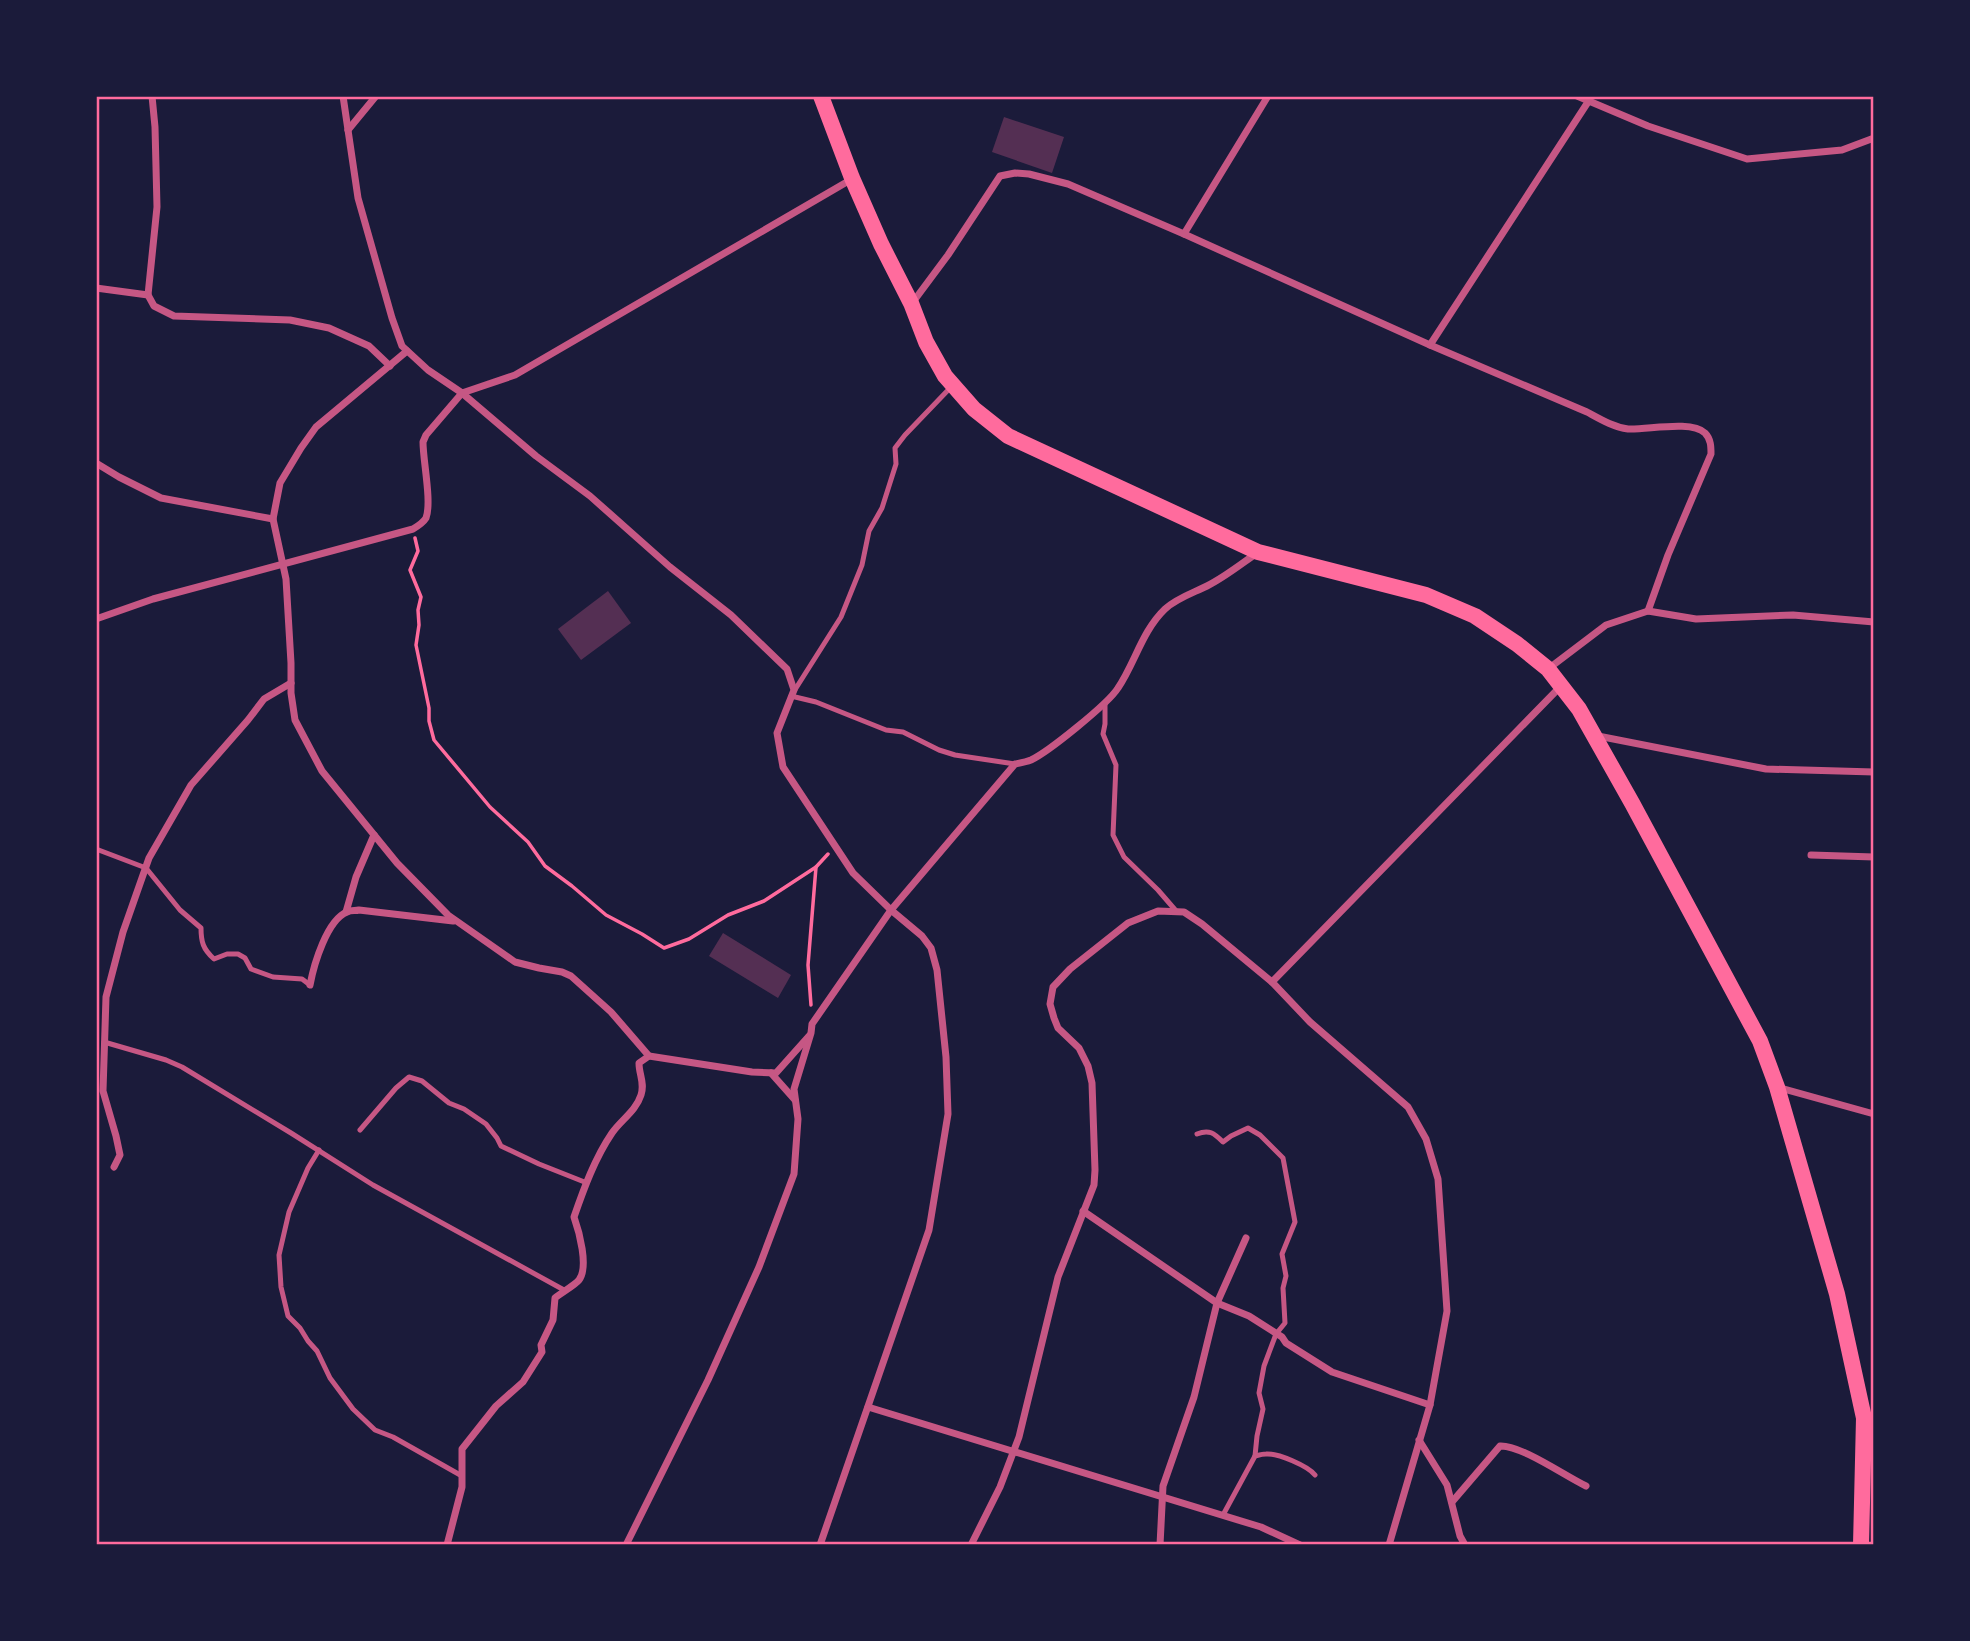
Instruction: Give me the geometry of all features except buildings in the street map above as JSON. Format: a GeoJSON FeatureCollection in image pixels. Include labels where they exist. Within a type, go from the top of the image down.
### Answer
{"type":"FeatureCollection","features":[{"type":"Feature","properties":{"kind":"highway"},"geometry":{"type":"LineString","coordinates":[[821,96],[852,178],[911,303],[926,342],[945,376],[974,409],[1008,436],[1258,552],[1426,596],[1475,616],[1548,669],[1579,709],[1760,1041],[1777,1087],[1837,1294],[1864,1418],[1861,1545]]}},
{"type":"Feature","properties":{"kind":"street"},"geometry":{"type":"LineString","coordinates":[[152,96],[157,207],[148,295],[154,306],[174,316],[290,320],[329,328],[369,346],[390,366]]}},
{"type":"Feature","properties":{"kind":"street"},"geometry":{"type":"LineString","coordinates":[[342,96],[358,198],[402,346],[428,370],[462,393],[536,456],[590,496],[670,567],[731,615],[787,669],[794,690],[778,733],[783,767],[853,873],[922,936],[931,948],[937,970],[946,1057],[948,1114],[929,1230],[820,1545]]}},
{"type":"Feature","properties":{"kind":"street"},"geometry":{"type":"LineString","coordinates":[[348,130],[376,96]]}},
{"type":"Feature","properties":{"kind":"street"},"geometry":{"type":"LineString","coordinates":[[1184,234],[1268,96]]}},
{"type":"Feature","properties":{"kind":"street"},"geometry":{"type":"LineString","coordinates":[[1577,96],[1648,126],[1747,159],[1842,150],[1874,138]]}},
{"type":"Feature","properties":{"kind":"street"},"geometry":{"type":"LineString","coordinates":[[1430,345],[1588,102]]}},
{"type":"Feature","properties":{"kind":"street"},"geometry":{"type":"LineString","coordinates":[[911,303],[948,255],[1000,176],[1029,174],[1068,184],[1605,422],[1626,429],[1695,427],[1706,434],[1711,442],[1711,454],[1668,555],[1648,611]]}},
{"type":"Feature","properties":{"kind":"street"},"geometry":{"type":"LineString","coordinates":[[96,619],[153,600],[413,529],[422,524],[427,516],[428,504],[423,442],[462,393],[515,375],[852,178]]}},
{"type":"Feature","properties":{"kind":"street"},"geometry":{"type":"LineString","coordinates":[[96,288],[148,295]]}},
{"type":"Feature","properties":{"kind":"street"},"geometry":{"type":"LineString","coordinates":[[407,351],[317,427],[280,483],[272,519],[286,579],[295,720],[322,771],[397,863],[448,915],[515,962],[571,976],[611,1012],[649,1056],[752,1072],[776,1073],[811,1033]]}},
{"type":"Feature","properties":{"kind":"street"},"geometry":{"type":"LineString","coordinates":[[96,463],[161,498],[272,519]]}},
{"type":"Feature","properties":{"kind":"street"},"geometry":{"type":"LineString","coordinates":[[626,1545],[760,1268],[794,1174],[798,1119],[794,1089],[812,1024],[891,910],[1015,764],[1030,760],[1045,750],[1105,703],[1119,687],[1154,621],[1167,608],[1184,596],[1210,585],[1258,552]]}},
{"type":"Feature","properties":{"kind":"street"},"geometry":{"type":"LineString","coordinates":[[1548,669],[1606,625],[1648,611],[1696,619],[1793,615],[1874,622]]}},
{"type":"Feature","properties":{"kind":"street"},"geometry":{"type":"LineString","coordinates":[[114,1167],[120,1155],[103,1091],[106,997],[123,932],[149,858],[191,785],[264,699],[291,683]]}},
{"type":"Feature","properties":{"kind":"street"},"geometry":{"type":"LineString","coordinates":[[1272,982],[1561,686]]}},
{"type":"Feature","properties":{"kind":"street"},"geometry":{"type":"LineString","coordinates":[[1595,736],[1766,769],[1874,772]]}},
{"type":"Feature","properties":{"kind":"street"},"geometry":{"type":"LineString","coordinates":[[346,912],[356,877],[374,835]]}},
{"type":"Feature","properties":{"kind":"street"},"geometry":{"type":"LineString","coordinates":[[1811,855],[1874,857]]}},
{"type":"Feature","properties":{"kind":"street"},"geometry":{"type":"LineString","coordinates":[[310,985],[312,971],[331,925],[346,912],[359,910],[457,922]]}},
{"type":"Feature","properties":{"kind":"street"},"geometry":{"type":"LineString","coordinates":[[971,1545],[1000,1487],[1022,1425],[1058,1277],[1094,1185],[1093,1083],[1079,1048],[1058,1028],[1049,1004],[1053,987],[1070,969],[1128,923],[1158,911],[1184,912],[1202,923],[1272,982],[1310,1022],[1408,1107],[1426,1139],[1438,1179],[1447,1311],[1430,1405],[1389,1545]]}},
{"type":"Feature","properties":{"kind":"street"},"geometry":{"type":"LineString","coordinates":[[447,1545],[462,1487],[462,1450],[496,1406],[523,1382],[541,1352],[541,1345],[553,1320],[555,1298],[579,1280],[583,1265],[579,1231],[574,1217],[597,1159],[613,1131],[638,1102],[643,1084],[639,1063],[649,1056]]}},
{"type":"Feature","properties":{"kind":"street"},"geometry":{"type":"LineString","coordinates":[[771,1073],[796,1100]]}},
{"type":"Feature","properties":{"kind":"street"},"geometry":{"type":"LineString","coordinates":[[1777,1087],[1874,1114]]}},
{"type":"Feature","properties":{"kind":"street"},"geometry":{"type":"LineString","coordinates":[[1083,1210],[1217,1303],[1249,1316],[1332,1372],[1430,1405]]}},
{"type":"Feature","properties":{"kind":"street"},"geometry":{"type":"LineString","coordinates":[[1160,1545],[1163,1486],[1194,1397],[1217,1303],[1246,1238]]}},
{"type":"Feature","properties":{"kind":"street"},"geometry":{"type":"LineString","coordinates":[[868,1407],[1261,1527],[1300,1545]]}},
{"type":"Feature","properties":{"kind":"street"},"geometry":{"type":"LineString","coordinates":[[1419,1440],[1447,1485],[1456,1524],[1465,1545]]}},
{"type":"Feature","properties":{"kind":"street"},"geometry":{"type":"LineString","coordinates":[[1452,1502],[1500,1446],[1507,1446],[1533,1457],[1586,1486]]}},
{"type":"Feature","properties":{"kind":"lane"},"geometry":{"type":"LineString","coordinates":[[953,385],[895,448],[896,464],[882,508],[869,531],[862,565],[846,606],[791,696],[816,702],[886,730],[903,733],[955,755],[1015,764]]}},
{"type":"Feature","properties":{"kind":"lane"},"geometry":{"type":"LineString","coordinates":[[1105,703],[1103,734],[1116,765],[1113,835],[1125,858],[1177,912]]}},
{"type":"Feature","properties":{"kind":"lane"},"geometry":{"type":"LineString","coordinates":[[96,849],[146,868],[180,910],[201,928],[204,950],[214,959],[227,954],[239,954],[245,958],[251,969],[273,977],[302,979],[310,985]]}},
{"type":"Feature","properties":{"kind":"lane"},"geometry":{"type":"LineString","coordinates":[[104,1042],[182,1067],[373,1185],[564,1290]]}},
{"type":"Feature","properties":{"kind":"lane"},"geometry":{"type":"LineString","coordinates":[[360,1130],[409,1077],[422,1081],[449,1102],[486,1124],[501,1146],[587,1183]]}},
{"type":"Feature","properties":{"kind":"lane"},"geometry":{"type":"LineString","coordinates":[[1197,1134],[1212,1132],[1223,1142],[1248,1128],[1260,1135],[1283,1158],[1295,1222],[1282,1254],[1286,1276],[1283,1288],[1284,1323],[1276,1334],[1264,1366],[1259,1393],[1263,1409],[1255,1456],[1223,1515]]}},
{"type":"Feature","properties":{"kind":"lane"},"geometry":{"type":"LineString","coordinates":[[319,1150],[289,1212],[279,1255],[281,1287],[288,1316],[317,1351],[330,1378],[353,1409],[375,1430],[393,1437],[462,1476]]}},
{"type":"Feature","properties":{"kind":"lane"},"geometry":{"type":"LineString","coordinates":[[1255,1456],[1267,1453],[1281,1457],[1310,1469],[1315,1475]]}},
{"type":"Feature","properties":{"kind":"path"},"geometry":{"type":"LineString","coordinates":[[413,529],[418,551],[410,570],[421,597],[416,645],[434,740],[490,807],[528,842],[545,866],[606,915],[664,948],[689,939],[728,915],[764,901],[816,867],[835,846]]}},
{"type":"Feature","properties":{"kind":"path"},"geometry":{"type":"LineString","coordinates":[[812,1024],[808,965],[816,867]]}}]}
